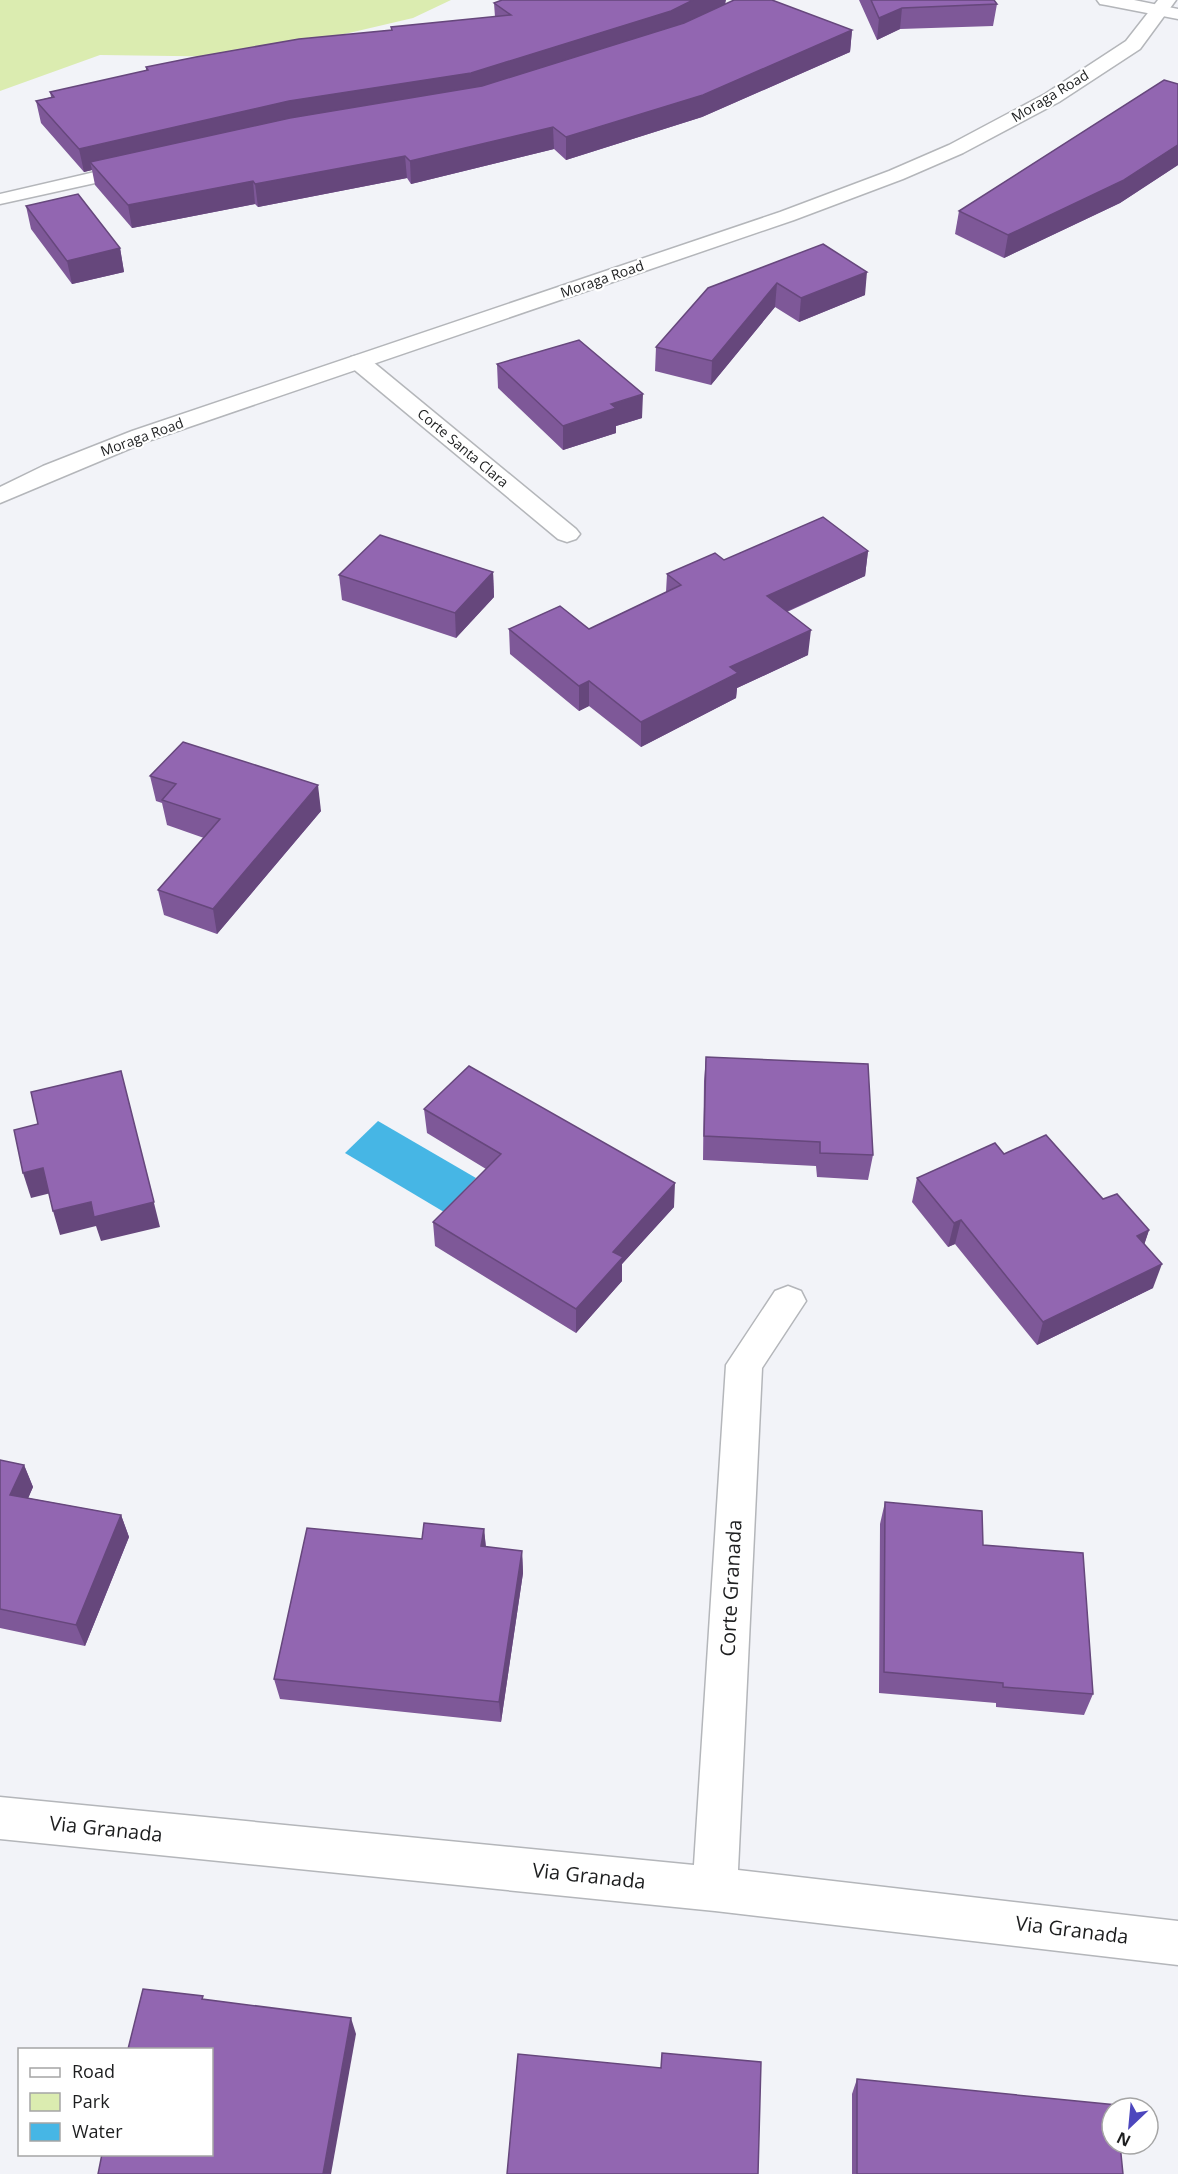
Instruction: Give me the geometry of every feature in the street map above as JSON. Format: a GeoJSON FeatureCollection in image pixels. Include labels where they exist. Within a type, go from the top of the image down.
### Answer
{"type":"FeatureCollection","features":[{"type":"Feature","properties":{"kind":"main road"},"geometry":{"type":"LineString","coordinates":[[1106,0],[1169,8]]}},
{"type":"Feature","properties":{"kind":"main road","name":"Moraga Road"},"geometry":{"type":"LineString","coordinates":[[0,496],[52,471],[140,436],[787,216],[946,153],[1052,98],[1133,45],[1169,8]]}},
{"type":"Feature","properties":{"kind":"main road"},"geometry":{"type":"LineString","coordinates":[[3,199],[153,164]]}},
{"type":"Feature","properties":{"kind":"main road","name":"Corte Santa Clara"},"geometry":{"type":"LineString","coordinates":[[359,362],[567,534]]}},
{"type":"Feature","properties":{"kind":"main road","name":"Corte Granada"},"geometry":{"type":"LineString","coordinates":[[715,1888],[744,1365],[788,1301]]}},
{"type":"Feature","properties":{"kind":"main road","name":"Via Granada"},"geometry":{"type":"LineString","coordinates":[[0,1818],[715,1888],[1178,1942]]}},
{"type":"Feature","properties":{"kind":"green space"},"geometry":{"type":"Polygon","coordinates":[[[0,0],[451,0],[413,18],[246,57],[100,55],[0,91],[0,0]]]}},
{"type":"Feature","properties":{"kind":"water"},"geometry":{"type":"Polygon","coordinates":[[[378,1121],[476,1178],[444,1212],[345,1153],[378,1121]]]}},
{"type":"Feature","properties":{"kind":"building"},"geometry":{"type":"Polygon","coordinates":[[[502,0],[693,0],[671,11],[471,73],[289,101],[79,149],[36,101],[54,97],[50,92],[148,70],[146,67],[196,57],[299,39],[511,15],[494,3],[502,0]]]}},
{"type":"Feature","properties":{"kind":"building"},"geometry":{"type":"Polygon","coordinates":[[[734,0],[772,0],[852,30],[703,95],[566,137],[553,127],[410,161],[405,156],[255,184],[253,181],[128,205],[90,162],[290,118],[482,86],[684,23],[734,0]]]}},
{"type":"Feature","properties":{"kind":"building"},"geometry":{"type":"Polygon","coordinates":[[[871,0],[994,0],[997,4],[902,8],[879,18],[871,0]]]}},
{"type":"Feature","properties":{"kind":"building"},"geometry":{"type":"Polygon","coordinates":[[[1164,80],[1178,84],[1178,145],[1124,180],[1008,235],[959,211],[1164,80]]]}},
{"type":"Feature","properties":{"kind":"building"},"geometry":{"type":"Polygon","coordinates":[[[78,194],[120,248],[67,261],[26,206],[78,194]]]}},
{"type":"Feature","properties":{"kind":"building"},"geometry":{"type":"Polygon","coordinates":[[[823,244],[867,272],[801,298],[777,283],[712,361],[656,347],[708,288],[823,244]]]}},
{"type":"Feature","properties":{"kind":"building"},"geometry":{"type":"Polygon","coordinates":[[[579,340],[643,394],[611,404],[616,408],[563,426],[497,364],[579,340]]]}},
{"type":"Feature","properties":{"kind":"building"},"geometry":{"type":"Polygon","coordinates":[[[823,517],[868,551],[767,596],[811,630],[730,667],[738,673],[641,722],[589,681],[579,686],[509,629],[560,606],[589,629],[681,585],[667,574],[715,553],[724,560],[823,517]]]}},
{"type":"Feature","properties":{"kind":"building"},"geometry":{"type":"Polygon","coordinates":[[[380,535],[493,572],[455,613],[339,575],[380,535]]]}},
{"type":"Feature","properties":{"kind":"building"},"geometry":{"type":"Polygon","coordinates":[[[183,742],[318,785],[213,909],[158,890],[220,819],[162,800],[176,784],[150,776],[183,742]]]}},
{"type":"Feature","properties":{"kind":"building"},"geometry":{"type":"Polygon","coordinates":[[[706,1057],[868,1064],[873,1155],[820,1153],[820,1142],[704,1136],[706,1057]]]}},
{"type":"Feature","properties":{"kind":"building"},"geometry":{"type":"Polygon","coordinates":[[[469,1066],[675,1183],[613,1252],[623,1257],[576,1309],[433,1222],[501,1154],[424,1109],[469,1066]]]}},
{"type":"Feature","properties":{"kind":"building"},"geometry":{"type":"Polygon","coordinates":[[[121,1071],[154,1202],[94,1217],[91,1202],[53,1211],[43,1168],[23,1173],[14,1130],[38,1124],[31,1092],[121,1071]]]}},
{"type":"Feature","properties":{"kind":"building"},"geometry":{"type":"Polygon","coordinates":[[[1046,1135],[1103,1199],[1117,1194],[1149,1230],[1137,1236],[1162,1264],[1043,1322],[961,1220],[954,1223],[917,1178],[995,1143],[1004,1154],[1046,1135]]]}},
{"type":"Feature","properties":{"kind":"building"},"geometry":{"type":"Polygon","coordinates":[[[0,1460],[24,1465],[10,1495],[121,1515],[76,1625],[0,1609],[0,1460]]]}},
{"type":"Feature","properties":{"kind":"building"},"geometry":{"type":"Polygon","coordinates":[[[885,1502],[982,1511],[983,1545],[1083,1553],[1093,1694],[1003,1687],[1003,1683],[884,1672],[885,1502]]]}},
{"type":"Feature","properties":{"kind":"building"},"geometry":{"type":"Polygon","coordinates":[[[424,1523],[484,1529],[481,1546],[522,1551],[499,1702],[274,1679],[307,1528],[422,1539],[424,1523]]]}},
{"type":"Feature","properties":{"kind":"building"},"geometry":{"type":"Polygon","coordinates":[[[143,1989],[351,2018],[323,2174],[98,2174],[102,2156],[213,2156],[213,2048],[128,2048],[143,1989]]]}},
{"type":"Feature","properties":{"kind":"building"},"geometry":{"type":"Polygon","coordinates":[[[662,2053],[761,2062],[758,2174],[507,2174],[518,2054],[661,2068],[662,2053]]]}},
{"type":"Feature","properties":{"kind":"building"},"geometry":{"type":"Polygon","coordinates":[[[857,2079],[1100,2103],[1100,2156],[1121,2156],[1123,2174],[857,2174],[857,2079]]]}}]}
